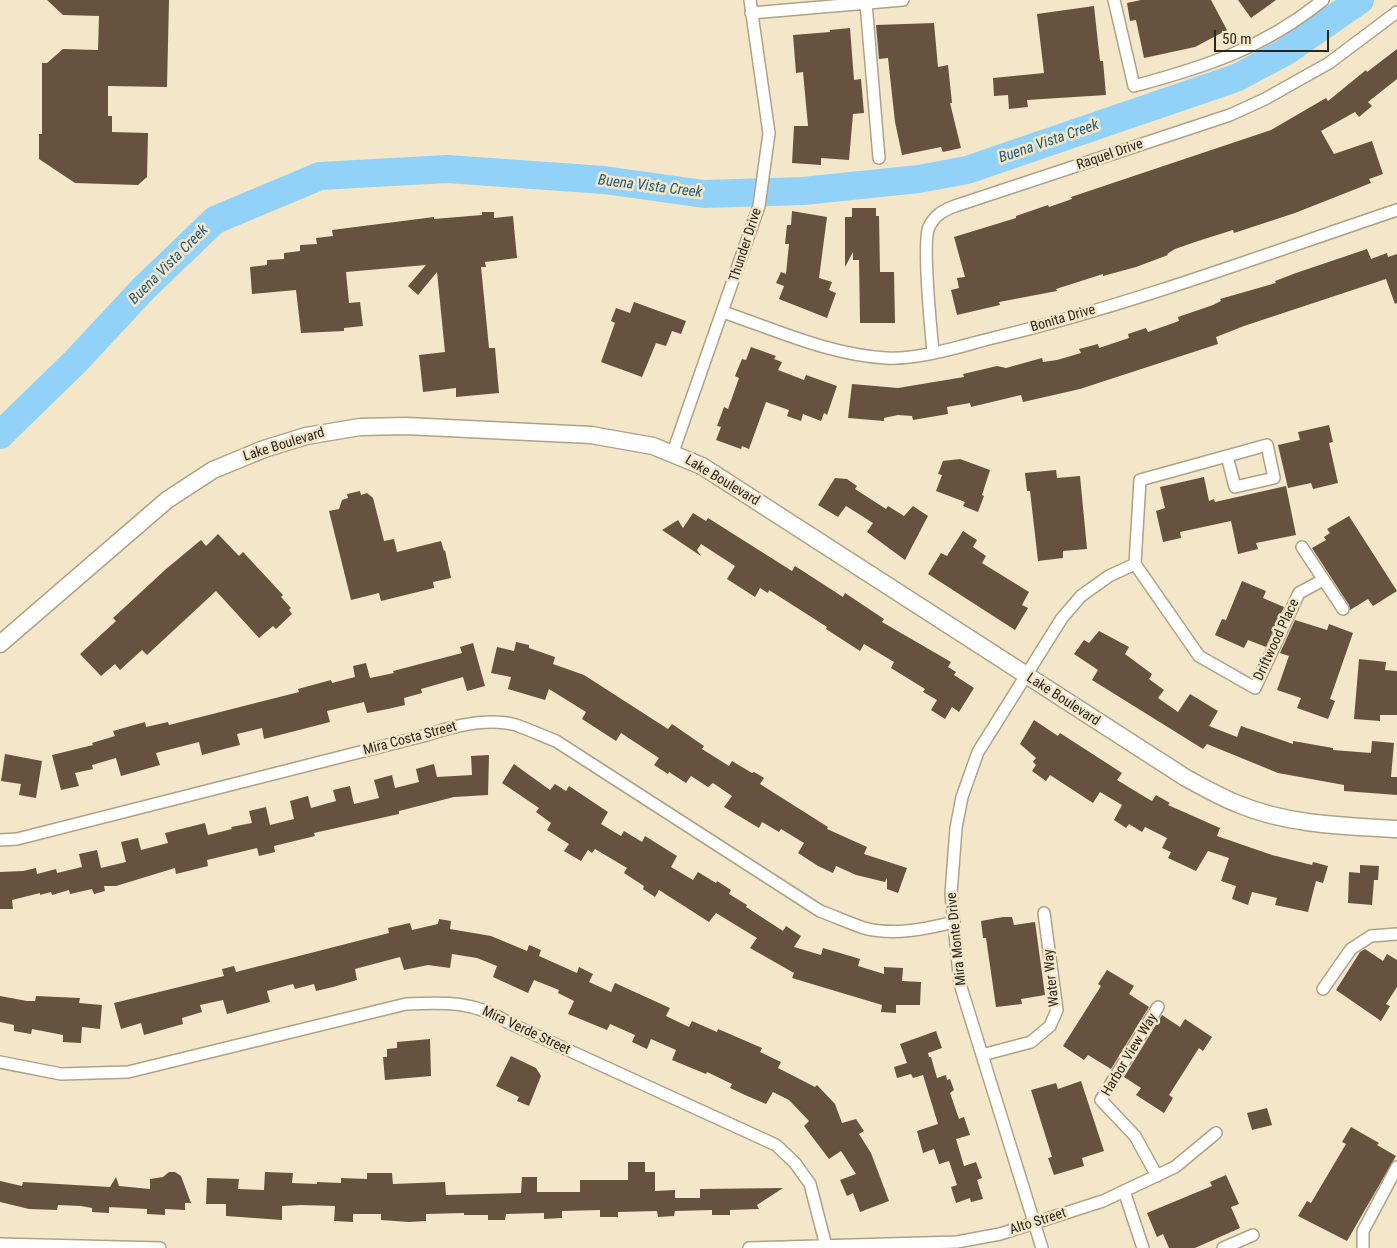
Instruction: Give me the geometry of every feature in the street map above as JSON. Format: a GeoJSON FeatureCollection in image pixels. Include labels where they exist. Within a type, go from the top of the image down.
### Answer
{"type":"FeatureCollection","features":[{"type":"Feature","properties":{"kind":"main road","name":"Lake Boulevard"},"geometry":{"type":"LineString","coordinates":[[0,644],[167,500],[213,470],[264,449],[306,436],[360,427],[406,426],[591,435],[653,446],[673,452],[709,470],[1186,778],[1238,804],[1278,816],[1330,826],[1397,829]]}},
{"type":"Feature","properties":{"kind":"street","name":"Thunder Drive"},"geometry":{"type":"LineString","coordinates":[[673,452],[759,206],[769,133],[750,0]]}},
{"type":"Feature","properties":{"kind":"street"},"geometry":{"type":"LineString","coordinates":[[751,13],[853,2],[866,3],[903,0]]}},
{"type":"Feature","properties":{"kind":"street"},"geometry":{"type":"LineString","coordinates":[[1114,0],[1134,86],[1196,69],[1247,49],[1305,14],[1323,0]]}},
{"type":"Feature","properties":{"kind":"street"},"geometry":{"type":"LineString","coordinates":[[866,3],[879,158]]}},
{"type":"Feature","properties":{"kind":"street","name":"Raquel Drive"},"geometry":{"type":"LineString","coordinates":[[933,352],[927,248],[928,229],[937,214],[954,206],[1230,115],[1265,99],[1329,63],[1397,12]]}},
{"type":"Feature","properties":{"kind":"street","name":"Bonita Drive"},"geometry":{"type":"LineString","coordinates":[[723,312],[848,354],[888,358],[933,352],[1058,322],[1397,210]]}},
{"type":"Feature","properties":{"kind":"street"},"geometry":{"type":"LineString","coordinates":[[1136,564],[1140,480],[1227,456],[1267,445],[1274,478],[1235,487],[1227,456]]}},
{"type":"Feature","properties":{"kind":"street"},"geometry":{"type":"LineString","coordinates":[[1302,547],[1343,609]]}},
{"type":"Feature","properties":{"kind":"street","name":"Mira Monte Drive"},"geometry":{"type":"LineString","coordinates":[[1042,1248],[960,984],[951,894],[956,828],[962,797],[978,752],[1024,675],[1062,618],[1082,596],[1109,576],[1136,564]]}},
{"type":"Feature","properties":{"kind":"street","name":"Driftwood Place"},"geometry":{"type":"LineString","coordinates":[[1136,564],[1199,656],[1255,688],[1299,593],[1324,580]]}},
{"type":"Feature","properties":{"kind":"street","name":"Mira Costa Street"},"geometry":{"type":"LineString","coordinates":[[0,840],[36,835],[427,735],[450,727],[475,723],[514,725],[556,741],[820,910],[866,928],[892,931],[926,929],[954,922]]}},
{"type":"Feature","properties":{"kind":"street","name":"Water Way"},"geometry":{"type":"LineString","coordinates":[[982,1054],[1031,1042],[1050,1026],[1057,1010],[1044,913]]}},
{"type":"Feature","properties":{"kind":"street"},"geometry":{"type":"LineString","coordinates":[[1324,989],[1351,948],[1371,936],[1397,934]]}},
{"type":"Feature","properties":{"kind":"street","name":"Mira Verde Street"},"geometry":{"type":"LineString","coordinates":[[0,1062],[61,1074],[128,1072],[406,1004],[450,1002],[491,1012],[509,1023],[776,1145],[795,1163],[810,1184],[826,1246]]}},
{"type":"Feature","properties":{"kind":"street","name":"Harbor View Way"},"geometry":{"type":"LineString","coordinates":[[1157,1176],[1136,1136],[1101,1100],[1158,1007]]}},
{"type":"Feature","properties":{"kind":"street","name":"Alto Street"},"geometry":{"type":"LineString","coordinates":[[749,1248],[957,1242],[1000,1234],[1103,1201],[1124,1192],[1175,1167],[1216,1133]]}},
{"type":"Feature","properties":{"kind":"street"},"geometry":{"type":"LineString","coordinates":[[1363,1248],[1363,1232],[1397,1167]]}},
{"type":"Feature","properties":{"kind":"street"},"geometry":{"type":"LineString","coordinates":[[1124,1192],[1144,1248]]}},
{"type":"Feature","properties":{"kind":"street"},"geometry":{"type":"LineString","coordinates":[[1223,1248],[1253,1235]]}},
{"type":"Feature","properties":{"kind":"street"},"geometry":{"type":"LineString","coordinates":[[0,1244],[160,1248]]}},
{"type":"Feature","properties":{"kind":"building"},"geometry":{"type":"Polygon","coordinates":[[[47,0],[169,0],[167,87],[108,86],[108,116],[112,116],[112,132],[148,133],[147,177],[138,185],[75,183],[39,159],[39,134],[42,134],[42,63],[47,63],[63,49],[98,50],[99,16],[63,15],[47,0]]]}},
{"type":"Feature","properties":{"kind":"building"},"geometry":{"type":"Polygon","coordinates":[[[1141,0],[1211,0],[1227,30],[1195,47],[1144,58],[1136,20],[1130,21],[1127,3],[1141,0]]]}},
{"type":"Feature","properties":{"kind":"building"},"geometry":{"type":"Polygon","coordinates":[[[1238,0],[1276,0],[1251,18],[1238,0]]]}},
{"type":"Feature","properties":{"kind":"building"},"geometry":{"type":"Polygon","coordinates":[[[1094,6],[1100,61],[1103,61],[1106,95],[1027,100],[1028,107],[1009,109],[1008,95],[994,96],[993,78],[1044,73],[1037,14],[1094,6]]]}},
{"type":"Feature","properties":{"kind":"building"},"geometry":{"type":"Polygon","coordinates":[[[934,23],[938,67],[948,65],[952,103],[950,103],[961,148],[943,152],[941,147],[902,155],[895,122],[888,58],[879,59],[876,25],[934,23]]]}},
{"type":"Feature","properties":{"kind":"building"},"geometry":{"type":"Polygon","coordinates":[[[850,28],[854,80],[861,79],[864,113],[853,114],[849,160],[821,158],[821,165],[792,163],[794,126],[808,126],[803,72],[796,73],[793,35],[830,32],[830,30],[850,28]]]}},
{"type":"Feature","properties":{"kind":"building"},"geometry":{"type":"Polygon","coordinates":[[[1397,49],[1397,79],[1368,102],[1372,106],[1359,117],[1355,112],[1321,131],[1334,154],[1372,141],[1383,174],[1369,179],[1371,183],[1295,213],[1234,233],[1233,230],[1175,249],[1168,255],[1136,267],[1103,276],[1103,274],[1056,289],[1057,291],[999,302],[1000,305],[957,315],[951,290],[959,288],[957,278],[965,277],[954,237],[1016,218],[1016,216],[1048,205],[1049,207],[1072,199],[1071,197],[1271,130],[1326,98],[1328,101],[1366,70],[1367,72],[1397,49]]]}},
{"type":"Feature","properties":{"kind":"building"},"geometry":{"type":"Polygon","coordinates":[[[852,208],[876,208],[876,216],[879,216],[880,272],[894,272],[895,323],[860,323],[859,260],[853,260],[853,252],[845,267],[845,217],[852,217],[852,208]]]}},
{"type":"Feature","properties":{"kind":"building"},"geometry":{"type":"Polygon","coordinates":[[[792,211],[827,217],[819,278],[832,282],[829,290],[836,293],[827,318],[779,299],[784,286],[776,283],[781,272],[786,274],[789,244],[785,244],[787,225],[791,225],[792,211]]]}},
{"type":"Feature","properties":{"kind":"building"},"geometry":{"type":"Polygon","coordinates":[[[482,212],[494,212],[494,218],[513,216],[517,258],[485,262],[486,267],[481,267],[489,348],[495,348],[499,393],[456,397],[456,388],[423,392],[419,355],[445,352],[437,272],[418,295],[408,286],[426,265],[346,272],[349,303],[360,302],[363,326],[344,328],[344,331],[301,333],[296,290],[252,294],[250,267],[267,265],[267,260],[284,259],[284,253],[300,251],[300,245],[317,244],[316,238],[333,236],[332,230],[434,217],[434,219],[482,215],[482,212]]]}},
{"type":"Feature","properties":{"kind":"building"},"geometry":{"type":"Polygon","coordinates":[[[1367,249],[1371,259],[1387,253],[1388,257],[1397,254],[1397,303],[1395,304],[1386,279],[1244,326],[1216,337],[1218,344],[1080,389],[1023,402],[1021,395],[971,407],[970,403],[947,407],[948,414],[913,420],[912,416],[898,415],[884,418],[884,421],[848,418],[852,384],[898,388],[964,377],[963,374],[997,366],[1006,368],[1042,358],[1043,362],[1057,360],[1081,353],[1079,349],[1098,344],[1099,348],[1129,338],[1128,334],[1146,328],[1148,332],[1179,321],[1178,317],[1213,305],[1221,301],[1220,299],[1276,283],[1275,281],[1296,273],[1367,249]]]}},
{"type":"Feature","properties":{"kind":"building"},"geometry":{"type":"Polygon","coordinates":[[[634,302],[686,321],[681,334],[672,331],[666,346],[656,343],[642,377],[601,362],[615,323],[611,321],[616,308],[630,313],[634,302]]]}},
{"type":"Feature","properties":{"kind":"building"},"geometry":{"type":"Polygon","coordinates":[[[751,347],[776,356],[774,359],[782,362],[778,370],[804,380],[806,375],[837,386],[827,415],[824,413],[821,421],[803,414],[801,421],[787,416],[789,410],[766,402],[749,449],[742,446],[741,449],[716,440],[721,427],[717,426],[724,407],[728,409],[739,378],[735,376],[742,359],[746,360],[751,347]]]}},
{"type":"Feature","properties":{"kind":"building"},"geometry":{"type":"Polygon","coordinates":[[[1329,425],[1333,442],[1329,443],[1338,483],[1313,489],[1311,483],[1288,488],[1278,445],[1300,440],[1298,432],[1329,425]]]}},
{"type":"Feature","properties":{"kind":"building"},"geometry":{"type":"Polygon","coordinates":[[[960,459],[990,470],[978,512],[963,506],[965,502],[936,491],[942,475],[938,474],[943,461],[960,459]]]}},
{"type":"Feature","properties":{"kind":"building"},"geometry":{"type":"Polygon","coordinates":[[[1056,470],[1057,478],[1080,476],[1087,549],[1063,551],[1063,558],[1038,561],[1030,491],[1027,491],[1025,473],[1056,470]]]}},
{"type":"Feature","properties":{"kind":"building"},"geometry":{"type":"Polygon","coordinates":[[[1204,477],[1209,501],[1214,499],[1215,502],[1286,486],[1296,535],[1256,543],[1258,549],[1238,554],[1231,521],[1180,532],[1181,538],[1163,542],[1156,511],[1165,508],[1160,487],[1204,477]]]}},
{"type":"Feature","properties":{"kind":"building"},"geometry":{"type":"Polygon","coordinates":[[[835,478],[847,479],[857,486],[855,489],[886,509],[888,506],[904,516],[913,506],[928,516],[905,560],[867,532],[873,523],[846,506],[838,517],[818,505],[835,478]]]}},
{"type":"Feature","properties":{"kind":"building"},"geometry":{"type":"Polygon","coordinates":[[[360,491],[361,495],[367,493],[373,498],[384,541],[394,539],[397,552],[441,541],[445,550],[451,578],[433,582],[434,588],[381,601],[379,593],[351,600],[329,511],[339,509],[342,500],[348,498],[347,494],[360,491]]]}},
{"type":"Feature","properties":{"kind":"building"},"geometry":{"type":"Polygon","coordinates":[[[693,513],[706,521],[708,518],[792,571],[795,566],[843,597],[845,593],[884,619],[882,622],[951,662],[948,667],[956,672],[954,675],[974,688],[959,712],[952,707],[945,719],[931,710],[937,700],[923,692],[925,689],[891,668],[894,662],[864,644],[860,651],[826,629],[827,627],[769,590],[768,593],[760,588],[755,597],[727,579],[735,566],[701,544],[697,550],[701,556],[662,530],[678,520],[683,528],[693,513]]]}},
{"type":"Feature","properties":{"kind":"building"},"geometry":{"type":"Polygon","coordinates":[[[1349,516],[1397,591],[1373,606],[1368,599],[1350,610],[1349,605],[1312,548],[1326,540],[1324,537],[1330,533],[1327,529],[1349,516]]]}},
{"type":"Feature","properties":{"kind":"building"},"geometry":{"type":"Polygon","coordinates":[[[963,531],[977,540],[973,547],[986,556],[982,563],[1029,592],[1022,605],[1028,608],[1015,630],[928,574],[941,553],[947,556],[963,531]]]}},
{"type":"Feature","properties":{"kind":"building"},"geometry":{"type":"Polygon","coordinates":[[[218,534],[239,556],[243,552],[283,595],[281,597],[291,608],[289,610],[292,614],[276,629],[273,626],[259,638],[216,591],[147,655],[142,650],[120,670],[115,664],[101,676],[80,654],[116,621],[113,618],[166,569],[201,540],[206,546],[218,534]]]}},
{"type":"Feature","properties":{"kind":"building"},"geometry":{"type":"Polygon","coordinates":[[[1242,581],[1266,591],[1263,598],[1284,607],[1266,647],[1248,640],[1244,648],[1215,635],[1222,619],[1226,620],[1242,581]]]}},
{"type":"Feature","properties":{"kind":"building"},"geometry":{"type":"Polygon","coordinates":[[[1295,620],[1327,630],[1329,624],[1353,633],[1330,699],[1335,701],[1328,719],[1297,708],[1301,698],[1277,690],[1289,656],[1280,653],[1295,620]]]}},
{"type":"Feature","properties":{"kind":"building"},"geometry":{"type":"Polygon","coordinates":[[[1099,631],[1129,647],[1125,654],[1152,674],[1149,679],[1164,690],[1158,698],[1178,712],[1190,694],[1218,711],[1209,726],[1237,737],[1241,726],[1293,744],[1293,741],[1333,748],[1333,750],[1371,753],[1372,741],[1394,743],[1391,777],[1397,777],[1397,795],[1344,791],[1344,785],[1278,773],[1207,744],[1203,749],[1092,680],[1098,670],[1074,654],[1084,640],[1089,643],[1099,631]]]}},
{"type":"Feature","properties":{"kind":"building"},"geometry":{"type":"Polygon","coordinates":[[[516,642],[529,645],[529,648],[555,657],[553,664],[584,675],[668,729],[672,724],[704,746],[702,749],[729,766],[732,761],[764,778],[760,784],[828,827],[827,829],[867,847],[864,854],[907,868],[898,893],[887,889],[887,878],[885,882],[856,875],[836,866],[833,873],[818,866],[798,853],[804,843],[781,829],[779,832],[762,822],[759,828],[724,807],[732,796],[713,783],[708,787],[691,776],[686,783],[669,772],[668,774],[654,765],[659,758],[621,733],[616,741],[582,719],[586,712],[549,689],[545,700],[508,689],[511,677],[491,673],[497,647],[514,651],[516,642]]]}},
{"type":"Feature","properties":{"kind":"building"},"geometry":{"type":"Polygon","coordinates":[[[473,643],[485,686],[467,691],[463,677],[421,689],[422,693],[404,698],[405,705],[367,713],[364,702],[327,711],[330,722],[264,739],[262,728],[237,734],[240,745],[202,755],[199,742],[156,753],[160,765],[121,776],[116,758],[92,765],[93,769],[75,773],[79,786],[61,790],[52,755],[93,745],[92,743],[115,736],[113,731],[145,722],[146,727],[168,722],[169,725],[299,692],[298,689],[331,680],[332,683],[355,677],[353,666],[366,663],[370,678],[394,673],[393,671],[462,653],[460,647],[473,643]]]}},
{"type":"Feature","properties":{"kind":"building"},"geometry":{"type":"Polygon","coordinates":[[[1359,659],[1386,662],[1385,670],[1397,671],[1397,715],[1380,715],[1380,721],[1354,719],[1359,659]]]}},
{"type":"Feature","properties":{"kind":"building"},"geometry":{"type":"Polygon","coordinates":[[[1034,720],[1058,736],[1060,733],[1122,773],[1117,780],[1145,797],[1152,801],[1156,795],[1170,803],[1168,805],[1220,828],[1217,836],[1272,855],[1312,865],[1313,862],[1328,866],[1323,883],[1316,881],[1308,912],[1275,905],[1277,898],[1252,892],[1248,905],[1232,899],[1236,886],[1221,881],[1229,858],[1208,851],[1196,871],[1168,858],[1171,852],[1162,848],[1167,838],[1145,827],[1142,832],[1129,824],[1126,828],[1114,820],[1122,805],[1100,792],[1093,803],[1050,775],[1046,781],[1032,771],[1036,765],[1033,762],[1036,758],[1020,744],[1034,720]]]}},
{"type":"Feature","properties":{"kind":"building"},"geometry":{"type":"Polygon","coordinates":[[[5,754],[42,761],[36,798],[19,795],[21,784],[1,781],[5,754]]]}},
{"type":"Feature","properties":{"kind":"building"},"geometry":{"type":"Polygon","coordinates":[[[489,755],[488,795],[454,797],[399,811],[399,814],[314,833],[315,836],[274,846],[275,852],[259,856],[257,848],[207,860],[208,866],[176,874],[175,868],[116,886],[104,886],[105,891],[94,894],[92,889],[70,894],[69,890],[52,895],[51,892],[40,895],[40,893],[12,900],[13,909],[0,909],[0,872],[23,871],[36,868],[37,874],[56,869],[57,873],[82,867],[79,854],[97,850],[101,868],[126,862],[121,842],[138,838],[141,850],[168,843],[165,833],[205,823],[208,835],[232,829],[231,827],[252,823],[249,811],[266,807],[270,825],[294,819],[290,801],[308,796],[311,808],[336,801],[333,790],[350,786],[354,804],[379,798],[374,780],[392,775],[395,788],[419,782],[416,769],[434,764],[437,777],[472,775],[471,756],[489,755]]]}},
{"type":"Feature","properties":{"kind":"building"},"geometry":{"type":"Polygon","coordinates":[[[514,764],[550,790],[555,784],[566,791],[569,786],[608,812],[601,824],[621,836],[624,831],[642,842],[645,836],[677,856],[671,867],[693,880],[698,872],[731,890],[729,894],[747,905],[746,907],[783,931],[786,926],[801,936],[794,947],[821,955],[823,948],[860,959],[858,966],[884,974],[884,967],[903,968],[902,981],[921,982],[920,1005],[896,1005],[896,1013],[881,1012],[882,1005],[792,978],[794,973],[750,948],[757,938],[716,913],[709,922],[659,890],[655,897],[643,889],[644,886],[624,873],[627,868],[595,849],[592,853],[588,850],[581,861],[564,851],[569,844],[547,830],[551,823],[536,812],[539,808],[502,783],[514,764]]]}},
{"type":"Feature","properties":{"kind":"building"},"geometry":{"type":"Polygon","coordinates":[[[1360,865],[1379,866],[1378,880],[1374,880],[1372,905],[1348,903],[1349,872],[1360,873],[1360,865]]]}},
{"type":"Feature","properties":{"kind":"building"},"geometry":{"type":"Polygon","coordinates":[[[1012,917],[1014,925],[1035,922],[1045,995],[1021,999],[1022,1004],[996,1007],[986,938],[983,938],[981,921],[1012,917]]]}},
{"type":"Feature","properties":{"kind":"building"},"geometry":{"type":"Polygon","coordinates":[[[439,919],[451,921],[450,929],[491,936],[527,951],[529,945],[541,950],[539,956],[577,973],[579,967],[593,974],[589,982],[611,992],[615,983],[670,1008],[666,1016],[689,1027],[692,1021],[717,1032],[718,1029],[762,1048],[760,1052],[781,1062],[778,1068],[815,1087],[817,1085],[835,1104],[842,1123],[856,1119],[864,1131],[859,1134],[871,1153],[889,1201],[860,1212],[853,1193],[847,1196],[840,1180],[856,1174],[841,1151],[829,1159],[804,1126],[809,1121],[789,1100],[773,1092],[766,1104],[745,1095],[730,1088],[732,1084],[707,1072],[706,1074],[672,1060],[676,1050],[651,1039],[647,1049],[632,1042],[635,1035],[610,1024],[607,1030],[568,1014],[574,1001],[558,993],[559,990],[534,980],[528,993],[493,977],[497,966],[477,958],[452,954],[450,968],[428,965],[404,970],[400,957],[355,969],[357,980],[333,987],[316,991],[314,984],[295,989],[293,984],[267,991],[270,1002],[227,1014],[223,1000],[200,1005],[202,1012],[182,1018],[183,1024],[144,1035],[141,1023],[121,1029],[114,1003],[224,976],[222,969],[234,966],[236,972],[389,933],[388,928],[410,923],[412,930],[438,924],[439,919]]]}},
{"type":"Feature","properties":{"kind":"building"},"geometry":{"type":"Polygon","coordinates":[[[1365,949],[1383,961],[1387,954],[1397,960],[1397,987],[1386,1004],[1390,1006],[1381,1021],[1336,990],[1360,952],[1365,949]]]}},
{"type":"Feature","properties":{"kind":"building"},"geometry":{"type":"Polygon","coordinates":[[[1107,970],[1134,986],[1129,994],[1149,1007],[1111,1069],[1088,1055],[1084,1060],[1063,1046],[1101,986],[1098,984],[1107,970]]]}},
{"type":"Feature","properties":{"kind":"building"},"geometry":{"type":"Polygon","coordinates":[[[0,996],[27,1001],[35,1001],[36,996],[80,998],[79,1003],[102,1005],[100,1029],[82,1027],[81,1043],[63,1042],[63,1035],[32,1029],[31,1034],[14,1031],[14,1025],[0,1022],[0,996]]]}},
{"type":"Feature","properties":{"kind":"building"},"geometry":{"type":"Polygon","coordinates":[[[1162,1015],[1180,1027],[1185,1019],[1212,1037],[1203,1051],[1199,1048],[1169,1095],[1173,1098],[1164,1113],[1136,1095],[1141,1088],[1124,1077],[1162,1015]]]}},
{"type":"Feature","properties":{"kind":"building"},"geometry":{"type":"Polygon","coordinates":[[[936,1031],[942,1048],[928,1053],[929,1057],[931,1057],[937,1078],[946,1075],[947,1080],[950,1079],[954,1090],[950,1093],[959,1119],[964,1117],[970,1135],[956,1139],[964,1166],[976,1162],[982,1178],[977,1180],[983,1199],[971,1202],[970,1198],[956,1203],[951,1187],[957,1185],[949,1161],[939,1164],[934,1149],[923,1153],[917,1131],[938,1124],[923,1075],[913,1078],[911,1074],[897,1078],[894,1067],[907,1063],[900,1044],[936,1031]]]}},
{"type":"Feature","properties":{"kind":"building"},"geometry":{"type":"Polygon","coordinates":[[[430,1039],[431,1076],[385,1080],[383,1057],[387,1057],[387,1049],[397,1048],[397,1042],[430,1039]]]}},
{"type":"Feature","properties":{"kind":"building"},"geometry":{"type":"Polygon","coordinates":[[[511,1056],[536,1068],[541,1076],[529,1106],[517,1101],[519,1097],[496,1086],[511,1056]]]}},
{"type":"Feature","properties":{"kind":"building"},"geometry":{"type":"Polygon","coordinates":[[[1081,1081],[1104,1151],[1082,1158],[1084,1166],[1054,1175],[1048,1158],[1052,1157],[1031,1090],[1056,1083],[1058,1089],[1081,1081]]]}},
{"type":"Feature","properties":{"kind":"building"},"geometry":{"type":"Polygon","coordinates":[[[1267,1108],[1272,1125],[1252,1130],[1247,1113],[1267,1108]]]}},
{"type":"Feature","properties":{"kind":"building"},"geometry":{"type":"Polygon","coordinates":[[[1351,1127],[1379,1143],[1377,1145],[1396,1156],[1347,1241],[1298,1216],[1307,1201],[1311,1203],[1346,1144],[1342,1142],[1351,1127]]]}},
{"type":"Feature","properties":{"kind":"building"},"geometry":{"type":"Polygon","coordinates":[[[628,1162],[645,1162],[645,1172],[655,1172],[655,1191],[675,1190],[675,1198],[700,1198],[700,1189],[783,1188],[757,1205],[759,1209],[730,1210],[730,1215],[712,1215],[712,1210],[675,1211],[674,1216],[658,1217],[657,1211],[618,1212],[618,1217],[600,1217],[600,1210],[562,1211],[562,1218],[544,1219],[544,1213],[506,1214],[505,1220],[488,1220],[488,1215],[464,1215],[464,1213],[426,1214],[426,1221],[409,1222],[381,1220],[381,1214],[353,1214],[353,1222],[334,1221],[335,1206],[301,1205],[282,1206],[282,1220],[226,1216],[226,1204],[206,1204],[207,1178],[239,1179],[238,1189],[264,1190],[265,1172],[293,1173],[292,1183],[317,1184],[317,1182],[341,1183],[341,1178],[367,1179],[367,1173],[392,1173],[393,1184],[445,1182],[446,1195],[521,1193],[522,1177],[537,1177],[537,1192],[580,1192],[580,1180],[628,1180],[628,1162]]]}},
{"type":"Feature","properties":{"kind":"building"},"geometry":{"type":"Polygon","coordinates":[[[169,1172],[175,1172],[181,1176],[191,1203],[185,1203],[185,1210],[165,1209],[165,1215],[147,1214],[147,1209],[109,1207],[109,1213],[92,1212],[92,1208],[81,1206],[58,1205],[57,1210],[29,1209],[0,1202],[0,1181],[22,1186],[23,1182],[110,1187],[116,1177],[119,1186],[150,1189],[150,1179],[163,1177],[169,1172]]]}},
{"type":"Feature","properties":{"kind":"building"},"geometry":{"type":"Polygon","coordinates":[[[1226,1175],[1239,1204],[1231,1207],[1240,1228],[1195,1248],[1169,1248],[1163,1234],[1157,1237],[1147,1213],[1212,1186],[1210,1182],[1226,1175]]]}},
{"type":"Feature","properties":{"kind":"waterway","name":"Buena Vista Creek"},"geometry":{"type":"LineString","coordinates":[[0,435],[76,361],[144,288],[215,220],[320,176],[447,169],[604,180],[704,194],[803,191],[919,179],[967,170],[1236,78],[1285,52],[1360,0]]}}]}
